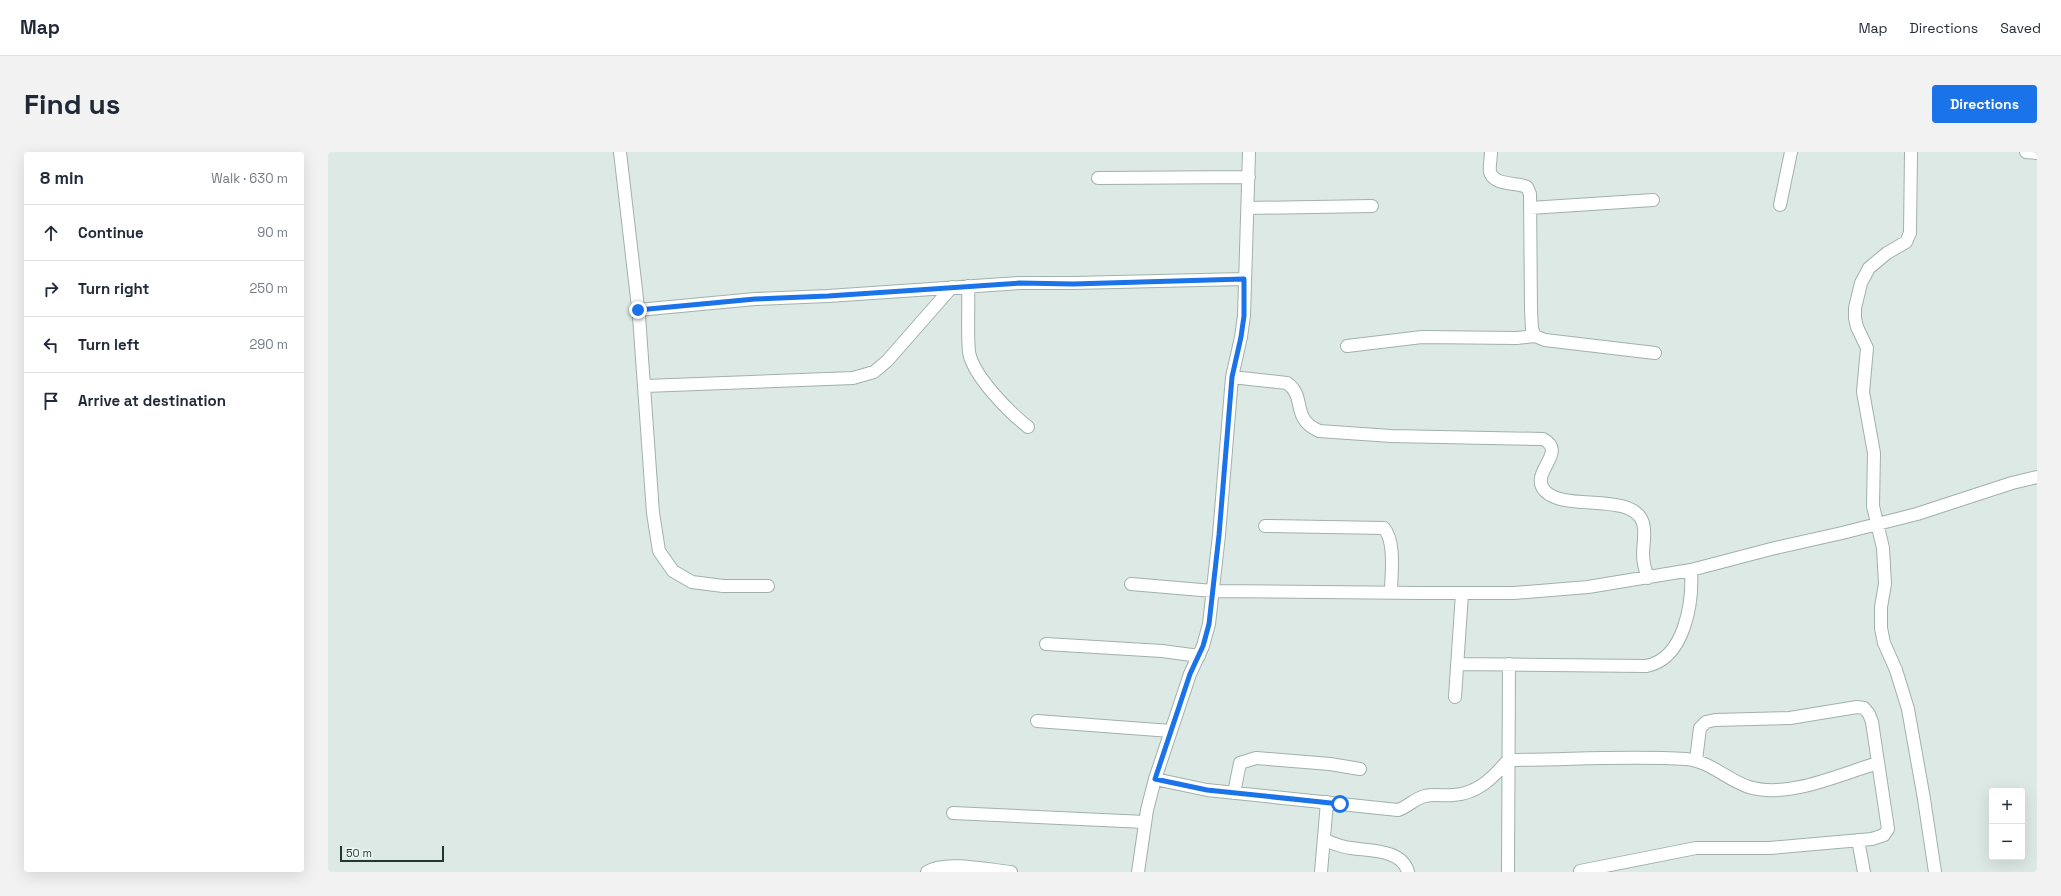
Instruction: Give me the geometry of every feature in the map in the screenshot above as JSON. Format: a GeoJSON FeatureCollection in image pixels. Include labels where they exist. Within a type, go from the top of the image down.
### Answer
{"type":"FeatureCollection","features":[{"type":"Feature","properties":{"kind":"street"},"geometry":{"type":"LineString","coordinates":[[620,152],[638,310],[645,386],[653,513],[659,551],[673,572],[692,582],[723,586],[768,586]]}},
{"type":"Feature","properties":{"kind":"street"},"geometry":{"type":"LineString","coordinates":[[1138,872],[1145,822],[1155,779],[1190,674],[1199,656],[1209,624],[1214,590],[1232,377],[1241,337],[1248,208],[1249,152]]}},
{"type":"Feature","properties":{"kind":"street"},"geometry":{"type":"LineString","coordinates":[[1491,152],[1490,172],[1495,179],[1521,184],[1527,187],[1530,194],[1531,323],[1535,336]]}},
{"type":"Feature","properties":{"kind":"street"},"geometry":{"type":"LineString","coordinates":[[1780,205],[1791,152]]}},
{"type":"Feature","properties":{"kind":"street"},"geometry":{"type":"LineString","coordinates":[[1911,152],[1910,233],[1906,242],[1887,253],[1869,268],[1861,283],[1855,308],[1857,327],[1867,348],[1864,392],[1874,453],[1872,490],[1873,506],[1883,548],[1885,584],[1881,607],[1884,643],[1896,670],[1908,709],[1935,872]]}},
{"type":"Feature","properties":{"kind":"street"},"geometry":{"type":"LineString","coordinates":[[2026,152],[2037,153]]}},
{"type":"Feature","properties":{"kind":"street"},"geometry":{"type":"LineString","coordinates":[[1098,178],[1249,177]]}},
{"type":"Feature","properties":{"kind":"street"},"geometry":{"type":"LineString","coordinates":[[1530,208],[1653,200]]}},
{"type":"Feature","properties":{"kind":"street"},"geometry":{"type":"LineString","coordinates":[[1248,208],[1372,206]]}},
{"type":"Feature","properties":{"kind":"street"},"geometry":{"type":"LineString","coordinates":[[638,310],[748,299],[1020,283],[1073,284],[1244,279]]}},
{"type":"Feature","properties":{"kind":"street"},"geometry":{"type":"LineString","coordinates":[[968,286],[969,352],[972,363],[1002,402],[1028,427]]}},
{"type":"Feature","properties":{"kind":"street"},"geometry":{"type":"LineString","coordinates":[[645,386],[853,378],[874,372],[887,360],[952,287]]}},
{"type":"Feature","properties":{"kind":"street"},"geometry":{"type":"LineString","coordinates":[[1348,346],[1422,337],[1517,338],[1535,336],[1545,340],[1655,353]]}},
{"type":"Feature","properties":{"kind":"street"},"geometry":{"type":"LineString","coordinates":[[1232,377],[1287,383],[1293,387],[1297,394],[1302,418],[1308,426],[1318,431],[1390,436],[1543,439],[1549,442],[1552,448],[1551,456],[1540,477],[1540,484],[1545,492],[1553,496],[1576,501],[1623,507],[1633,510],[1643,523],[1643,555],[1648,578]]}},
{"type":"Feature","properties":{"kind":"street"},"geometry":{"type":"LineString","coordinates":[[1131,584],[1214,590],[1390,593],[1514,593],[1588,587],[1691,570],[1917,514],[2012,483],[2037,477]]}},
{"type":"Feature","properties":{"kind":"street"},"geometry":{"type":"LineString","coordinates":[[1265,526],[1384,528],[1389,534],[1392,542],[1390,593]]}},
{"type":"Feature","properties":{"kind":"street"},"geometry":{"type":"LineString","coordinates":[[1457,664],[1646,666],[1656,664],[1666,658],[1675,646],[1685,622],[1692,588],[1691,570]]}},
{"type":"Feature","properties":{"kind":"street"},"geometry":{"type":"LineString","coordinates":[[1455,697],[1462,593]]}},
{"type":"Feature","properties":{"kind":"street"},"geometry":{"type":"LineString","coordinates":[[1046,644],[1162,651],[1199,656]]}},
{"type":"Feature","properties":{"kind":"street"},"geometry":{"type":"LineString","coordinates":[[1508,872],[1509,664]]}},
{"type":"Feature","properties":{"kind":"street"},"geometry":{"type":"LineString","coordinates":[[1580,871],[1696,848],[1770,848],[1858,840],[1884,835],[1888,830],[1869,714],[1864,708],[1857,707],[1790,718],[1715,720],[1706,722],[1700,728],[1696,760]]}},
{"type":"Feature","properties":{"kind":"street"},"geometry":{"type":"LineString","coordinates":[[1037,721],[1171,731]]}},
{"type":"Feature","properties":{"kind":"street"},"geometry":{"type":"LineString","coordinates":[[1234,793],[1240,763],[1256,758],[1360,769]]}},
{"type":"Feature","properties":{"kind":"street"},"geometry":{"type":"LineString","coordinates":[[1155,779],[1234,793],[1398,810],[1406,808],[1418,798],[1426,795],[1454,795],[1467,793],[1478,788],[1496,774],[1508,760],[1612,758],[1696,760],[1749,786],[1769,791],[1806,785],[1878,762]]}},
{"type":"Feature","properties":{"kind":"street"},"geometry":{"type":"LineString","coordinates":[[1321,872],[1327,802]]}},
{"type":"Feature","properties":{"kind":"street"},"geometry":{"type":"LineString","coordinates":[[953,813],[1145,822]]}},
{"type":"Feature","properties":{"kind":"street"},"geometry":{"type":"LineString","coordinates":[[1324,840],[1349,848],[1378,851],[1392,856],[1403,862],[1408,872]]}},
{"type":"Feature","properties":{"kind":"street"},"geometry":{"type":"LineString","coordinates":[[1858,840],[1864,872]]}},
{"type":"Feature","properties":{"kind":"street"},"geometry":{"type":"LineString","coordinates":[[927,872],[933,868],[945,866],[1010,872]]}},
{"type":"Feature","properties":{"kind":"route"},"geometry":{"type":"LineString","coordinates":[[638,310],[755,299],[828,296],[1020,283],[1073,284],[1196,279],[1244,279],[1244,316],[1232,377],[1228,440],[1214,590],[1209,624],[1203,646],[1190,674],[1155,779],[1207,790],[1340,804]]}}]}
